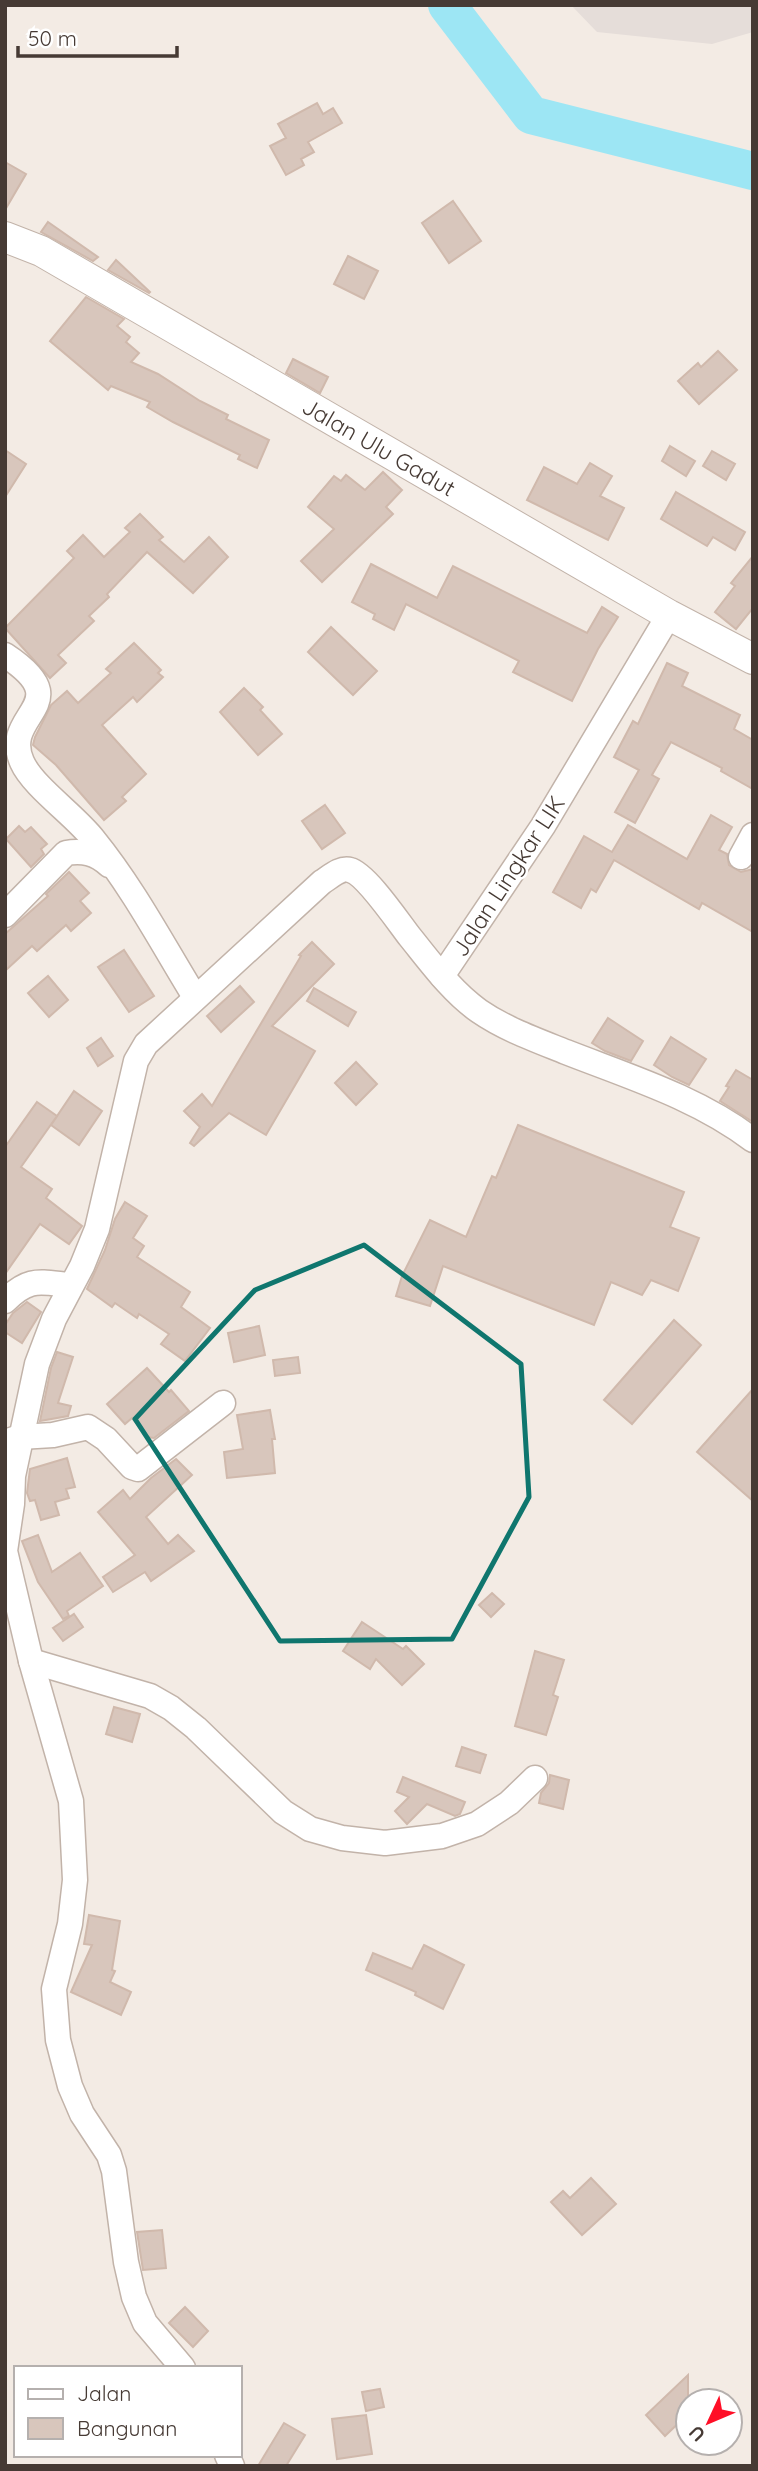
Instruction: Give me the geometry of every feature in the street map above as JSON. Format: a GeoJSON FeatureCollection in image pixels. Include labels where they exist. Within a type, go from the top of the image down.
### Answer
{"type":"FeatureCollection","features":[{"type":"Feature","properties":{"kind":"street","name":"Jalan Ulu Gadut"},"geometry":{"type":"LineString","coordinates":[[5,237],[41,251],[669,615],[753,659]]}},
{"type":"Feature","properties":{"kind":"street","name":"Jalan Lingkar LIK"},"geometry":{"type":"LineString","coordinates":[[669,615],[543,826],[442,976],[479,1010],[519,1033],[699,1105],[733,1124],[753,1140]]}},
{"type":"Feature","properties":{"kind":"street"},"geometry":{"type":"LineString","coordinates":[[5,655],[24,667],[34,678],[39,690],[37,703],[20,730],[17,743],[21,761],[30,775],[93,838],[118,873],[195,997]]}},
{"type":"Feature","properties":{"kind":"street"},"geometry":{"type":"LineString","coordinates":[[741,857],[753,835]]}},
{"type":"Feature","properties":{"kind":"street"},"geometry":{"type":"LineString","coordinates":[[5,915],[66,853],[79,851],[92,854],[118,873]]}},
{"type":"Feature","properties":{"kind":"street"},"geometry":{"type":"LineString","coordinates":[[181,2366],[145,2323],[134,2297],[126,2262],[114,2171],[109,2155],[82,2114],[70,2086],[58,2040],[54,1989],[70,1924],[75,1880],[74,1836],[66,1779],[31,1661],[5,1551],[12,1504],[13,1439],[54,1319],[82,1266],[96,1229],[136,1061],[146,1044],[322,883],[348,869],[376,893],[442,976]]}},
{"type":"Feature","properties":{"kind":"street"},"geometry":{"type":"LineString","coordinates":[[5,1301],[20,1286],[36,1282],[71,1285]]}},
{"type":"Feature","properties":{"kind":"street"},"geometry":{"type":"LineString","coordinates":[[13,1439],[88,1427],[106,1439],[132,1467],[138,1469],[223,1403]]}},
{"type":"Feature","properties":{"kind":"street"},"geometry":{"type":"LineString","coordinates":[[31,1661],[150,1696],[172,1708],[283,1812],[310,1829],[342,1838],[385,1843],[442,1836],[477,1824],[509,1803],[535,1778]]}},
{"type":"Feature","properties":{"kind":"highlighted area"},"geometry":{"type":"Polygon","coordinates":[[[364,1245],[521,1364],[529,1497],[452,1639],[280,1641],[135,1419],[255,1290],[364,1245]]]}},
{"type":"Feature","properties":{"kind":"shaded area"},"geometry":{"type":"Polygon","coordinates":[[[571,5],[753,5],[753,32],[712,44],[597,32],[571,5]]]}},
{"type":"Feature","properties":{"kind":"building"},"geometry":{"type":"Polygon","coordinates":[[[317,103],[323,114],[333,108],[342,123],[308,142],[314,152],[301,159],[304,165],[286,175],[270,146],[286,138],[278,124],[317,103]]]}},
{"type":"Feature","properties":{"kind":"building"},"geometry":{"type":"Polygon","coordinates":[[[5,162],[26,174],[5,210],[5,162]]]}},
{"type":"Feature","properties":{"kind":"building"},"geometry":{"type":"Polygon","coordinates":[[[453,201],[481,241],[449,263],[422,223],[453,201]]]}},
{"type":"Feature","properties":{"kind":"building"},"geometry":{"type":"Polygon","coordinates":[[[48,222],[98,257],[93,261],[41,232],[48,222]]]}},
{"type":"Feature","properties":{"kind":"building"},"geometry":{"type":"Polygon","coordinates":[[[348,256],[378,271],[364,299],[334,284],[348,256]]]}},
{"type":"Feature","properties":{"kind":"building"},"geometry":{"type":"Polygon","coordinates":[[[116,260],[150,292],[108,270],[116,260]]]}},
{"type":"Feature","properties":{"kind":"building"},"geometry":{"type":"Polygon","coordinates":[[[86,297],[124,319],[117,326],[130,337],[126,342],[139,353],[131,362],[158,374],[228,415],[226,419],[269,440],[257,468],[238,459],[240,455],[147,407],[150,402],[111,386],[108,390],[50,341],[86,297]]]}},
{"type":"Feature","properties":{"kind":"building"},"geometry":{"type":"Polygon","coordinates":[[[718,351],[737,370],[699,404],[678,381],[698,363],[701,367],[718,351]]]}},
{"type":"Feature","properties":{"kind":"building"},"geometry":{"type":"Polygon","coordinates":[[[293,359],[328,377],[320,393],[286,373],[293,359]]]}},
{"type":"Feature","properties":{"kind":"building"},"geometry":{"type":"Polygon","coordinates":[[[670,446],[695,461],[686,476],[662,461],[670,446]]]}},
{"type":"Feature","properties":{"kind":"building"},"geometry":{"type":"Polygon","coordinates":[[[5,450],[26,464],[5,497],[5,450]]]}},
{"type":"Feature","properties":{"kind":"building"},"geometry":{"type":"Polygon","coordinates":[[[712,451],[735,464],[726,480],[703,466],[712,451]]]}},
{"type":"Feature","properties":{"kind":"building"},"geometry":{"type":"Polygon","coordinates":[[[590,463],[612,476],[600,496],[624,508],[608,540],[527,500],[544,467],[577,484],[590,463]]]}},
{"type":"Feature","properties":{"kind":"building"},"geometry":{"type":"Polygon","coordinates":[[[383,472],[402,490],[386,507],[393,514],[322,582],[301,561],[334,529],[308,507],[334,476],[341,481],[346,475],[365,490],[383,472]]]}},
{"type":"Feature","properties":{"kind":"building"},"geometry":{"type":"Polygon","coordinates":[[[676,492],[745,532],[735,550],[713,537],[707,546],[661,519],[676,492]]]}},
{"type":"Feature","properties":{"kind":"building"},"geometry":{"type":"Polygon","coordinates":[[[140,514],[163,537],[159,540],[184,562],[209,537],[228,557],[193,593],[147,552],[89,616],[94,621],[58,655],[66,663],[50,678],[5,628],[74,558],[67,551],[83,535],[104,557],[130,532],[125,528],[140,514]]]}},
{"type":"Feature","properties":{"kind":"building"},"geometry":{"type":"Polygon","coordinates":[[[753,556],[753,608],[736,629],[715,612],[735,586],[731,583],[753,556]]]}},
{"type":"Feature","properties":{"kind":"building"},"geometry":{"type":"Polygon","coordinates":[[[371,564],[437,598],[453,566],[587,633],[602,607],[618,617],[598,649],[572,701],[513,672],[519,661],[406,604],[394,630],[373,619],[375,614],[352,602],[371,564]]]}},
{"type":"Feature","properties":{"kind":"building"},"geometry":{"type":"Polygon","coordinates":[[[331,627],[377,671],[353,695],[308,652],[331,627]]]}},
{"type":"Feature","properties":{"kind":"building"},"geometry":{"type":"Polygon","coordinates":[[[134,643],[161,670],[158,673],[163,677],[137,702],[133,697],[102,725],[146,774],[122,797],[126,801],[104,820],[56,765],[33,745],[51,705],[67,691],[78,703],[111,673],[106,669],[134,643]]]}},
{"type":"Feature","properties":{"kind":"building"},"geometry":{"type":"Polygon","coordinates":[[[667,663],[688,673],[682,686],[740,715],[734,729],[753,740],[753,789],[721,771],[722,768],[671,742],[652,775],[659,779],[635,823],[615,812],[639,770],[614,757],[633,721],[638,724],[667,663]]]}},
{"type":"Feature","properties":{"kind":"building"},"geometry":{"type":"Polygon","coordinates":[[[244,688],[263,707],[260,710],[282,734],[258,755],[220,712],[244,688]]]}},
{"type":"Feature","properties":{"kind":"building"},"geometry":{"type":"Polygon","coordinates":[[[325,805],[345,833],[322,849],[302,821],[325,805]]]}},
{"type":"Feature","properties":{"kind":"building"},"geometry":{"type":"Polygon","coordinates":[[[711,815],[732,827],[719,850],[727,854],[729,865],[741,872],[753,869],[753,932],[702,903],[699,909],[614,860],[596,892],[591,889],[581,908],[553,892],[584,836],[612,852],[628,825],[687,859],[711,815]]]}},
{"type":"Feature","properties":{"kind":"building"},"geometry":{"type":"Polygon","coordinates":[[[19,826],[25,832],[31,827],[47,844],[41,849],[44,854],[31,867],[6,839],[19,826]]]}},
{"type":"Feature","properties":{"kind":"building"},"geometry":{"type":"Polygon","coordinates":[[[69,872],[89,893],[80,901],[91,913],[71,931],[66,925],[37,951],[32,946],[5,971],[5,934],[48,896],[46,894],[69,872]]]}},
{"type":"Feature","properties":{"kind":"building"},"geometry":{"type":"Polygon","coordinates":[[[312,942],[334,964],[272,1026],[315,1051],[266,1135],[229,1113],[194,1146],[190,1143],[200,1127],[184,1111],[202,1094],[212,1106],[301,956],[299,955],[312,942]]]}},
{"type":"Feature","properties":{"kind":"building"},"geometry":{"type":"Polygon","coordinates":[[[124,950],[154,996],[129,1012],[98,967],[124,950]]]}},
{"type":"Feature","properties":{"kind":"building"},"geometry":{"type":"Polygon","coordinates":[[[48,976],[68,1000],[49,1017],[28,993],[48,976]]]}},
{"type":"Feature","properties":{"kind":"building"},"geometry":{"type":"Polygon","coordinates":[[[240,986],[254,1002],[221,1032],[207,1016],[240,986]]]}},
{"type":"Feature","properties":{"kind":"building"},"geometry":{"type":"Polygon","coordinates":[[[314,988],[356,1012],[348,1026],[307,1001],[314,988]]]}},
{"type":"Feature","properties":{"kind":"building"},"geometry":{"type":"Polygon","coordinates":[[[608,1018],[643,1041],[631,1061],[592,1043],[608,1018]]]}},
{"type":"Feature","properties":{"kind":"building"},"geometry":{"type":"Polygon","coordinates":[[[671,1037],[706,1059],[689,1085],[654,1065],[671,1037]]]}},
{"type":"Feature","properties":{"kind":"building"},"geometry":{"type":"Polygon","coordinates":[[[101,1038],[113,1056],[98,1066],[87,1048],[101,1038]]]}},
{"type":"Feature","properties":{"kind":"building"},"geometry":{"type":"Polygon","coordinates":[[[356,1062],[377,1084],[356,1105],[335,1083],[356,1062]]]}},
{"type":"Feature","properties":{"kind":"building"},"geometry":{"type":"Polygon","coordinates":[[[736,1070],[753,1080],[753,1122],[720,1101],[736,1070]]]}},
{"type":"Feature","properties":{"kind":"building"},"geometry":{"type":"Polygon","coordinates":[[[74,1091],[102,1111],[79,1145],[51,1125],[74,1091]]]}},
{"type":"Feature","properties":{"kind":"building"},"geometry":{"type":"Polygon","coordinates":[[[37,1102],[57,1116],[21,1167],[52,1189],[46,1198],[82,1226],[69,1244],[40,1224],[5,1274],[5,1147],[37,1102]]]}},
{"type":"Feature","properties":{"kind":"building"},"geometry":{"type":"Polygon","coordinates":[[[518,1125],[684,1192],[670,1227],[699,1238],[678,1291],[651,1280],[642,1295],[611,1282],[594,1325],[443,1266],[430,1306],[396,1296],[402,1276],[430,1220],[466,1237],[492,1176],[496,1178],[518,1125]]]}},
{"type":"Feature","properties":{"kind":"building"},"geometry":{"type":"Polygon","coordinates":[[[125,1202],[147,1216],[133,1238],[144,1246],[137,1257],[190,1292],[181,1307],[210,1328],[185,1361],[161,1344],[169,1334],[139,1314],[137,1318],[115,1303],[112,1307],[87,1289],[105,1250],[115,1219],[125,1202]]]}},
{"type":"Feature","properties":{"kind":"building"},"geometry":{"type":"Polygon","coordinates":[[[27,1302],[41,1312],[22,1343],[5,1332],[5,1325],[13,1313],[27,1302]]]}},
{"type":"Feature","properties":{"kind":"building"},"geometry":{"type":"Polygon","coordinates":[[[674,1320],[701,1345],[632,1424],[604,1400],[674,1320]]]}},
{"type":"Feature","properties":{"kind":"building"},"geometry":{"type":"Polygon","coordinates":[[[259,1326],[265,1355],[234,1362],[228,1333],[259,1326]]]}},
{"type":"Feature","properties":{"kind":"building"},"geometry":{"type":"Polygon","coordinates":[[[57,1352],[73,1357],[58,1403],[71,1406],[68,1416],[40,1421],[51,1368],[57,1352]]]}},
{"type":"Feature","properties":{"kind":"building"},"geometry":{"type":"Polygon","coordinates":[[[298,1357],[300,1373],[275,1376],[273,1360],[298,1357]]]}},
{"type":"Feature","properties":{"kind":"building"},"geometry":{"type":"Polygon","coordinates":[[[147,1368],[189,1411],[154,1438],[147,1437],[132,1418],[125,1424],[107,1404],[147,1368]]]}},
{"type":"Feature","properties":{"kind":"building"},"geometry":{"type":"Polygon","coordinates":[[[753,1389],[753,1501],[697,1452],[753,1389]]]}},
{"type":"Feature","properties":{"kind":"building"},"geometry":{"type":"Polygon","coordinates":[[[270,1410],[275,1439],[272,1439],[275,1473],[227,1478],[224,1452],[243,1449],[237,1415],[270,1410]]]}},
{"type":"Feature","properties":{"kind":"building"},"geometry":{"type":"Polygon","coordinates":[[[67,1458],[75,1487],[66,1489],[69,1498],[55,1502],[59,1515],[41,1520],[35,1500],[30,1501],[27,1493],[30,1469],[67,1458]]]}},
{"type":"Feature","properties":{"kind":"building"},"geometry":{"type":"Polygon","coordinates":[[[176,1459],[192,1475],[146,1517],[168,1544],[178,1535],[194,1551],[151,1581],[145,1572],[113,1592],[103,1577],[135,1555],[98,1512],[123,1490],[130,1499],[176,1459]]]}},
{"type":"Feature","properties":{"kind":"building"},"geometry":{"type":"Polygon","coordinates":[[[38,1535],[52,1572],[80,1553],[103,1586],[67,1611],[69,1616],[63,1619],[38,1582],[22,1541],[38,1535]]]}},
{"type":"Feature","properties":{"kind":"building"},"geometry":{"type":"Polygon","coordinates":[[[492,1593],[504,1604],[491,1617],[479,1605],[492,1593]]]}},
{"type":"Feature","properties":{"kind":"building"},"geometry":{"type":"Polygon","coordinates":[[[74,1614],[83,1627],[63,1641],[53,1628],[74,1614]]]}},
{"type":"Feature","properties":{"kind":"building"},"geometry":{"type":"Polygon","coordinates":[[[362,1622],[403,1649],[406,1646],[424,1664],[402,1685],[376,1659],[370,1669],[343,1651],[362,1622]]]}},
{"type":"Feature","properties":{"kind":"building"},"geometry":{"type":"Polygon","coordinates":[[[535,1651],[564,1660],[553,1695],[558,1697],[546,1735],[515,1726],[535,1651]]]}},
{"type":"Feature","properties":{"kind":"building"},"geometry":{"type":"Polygon","coordinates":[[[114,1707],[140,1714],[132,1742],[106,1734],[114,1707]]]}},
{"type":"Feature","properties":{"kind":"building"},"geometry":{"type":"Polygon","coordinates":[[[462,1747],[486,1755],[480,1773],[456,1766],[462,1747]]]}},
{"type":"Feature","properties":{"kind":"building"},"geometry":{"type":"Polygon","coordinates":[[[550,1775],[569,1780],[563,1809],[539,1803],[550,1775]]]}},
{"type":"Feature","properties":{"kind":"building"},"geometry":{"type":"Polygon","coordinates":[[[403,1777],[465,1802],[460,1814],[455,1816],[427,1804],[407,1824],[395,1811],[409,1797],[397,1792],[403,1777]]]}},
{"type":"Feature","properties":{"kind":"building"},"geometry":{"type":"Polygon","coordinates":[[[89,1915],[120,1921],[112,1970],[115,1971],[110,1982],[131,1992],[121,2015],[71,1992],[92,1945],[84,1944],[89,1915]]]}},
{"type":"Feature","properties":{"kind":"building"},"geometry":{"type":"Polygon","coordinates":[[[424,1945],[464,1965],[443,2009],[415,1995],[416,1992],[366,1970],[373,1953],[412,1969],[424,1945]]]}},
{"type":"Feature","properties":{"kind":"building"},"geometry":{"type":"Polygon","coordinates":[[[591,2178],[616,2204],[582,2235],[551,2202],[563,2191],[570,2198],[591,2178]]]}},
{"type":"Feature","properties":{"kind":"building"},"geometry":{"type":"Polygon","coordinates":[[[162,2230],[166,2268],[143,2270],[137,2232],[162,2230]]]}},
{"type":"Feature","properties":{"kind":"building"},"geometry":{"type":"Polygon","coordinates":[[[185,2307],[208,2331],[193,2347],[169,2323],[185,2307]]]}},
{"type":"Feature","properties":{"kind":"building"},"geometry":{"type":"Polygon","coordinates":[[[688,2375],[688,2387],[675,2387],[688,2375]]]}},
{"type":"Feature","properties":{"kind":"building"},"geometry":{"type":"Polygon","coordinates":[[[674,2388],[674,2427],[665,2436],[646,2415],[674,2388]]]}},
{"type":"Feature","properties":{"kind":"building"},"geometry":{"type":"Polygon","coordinates":[[[380,2389],[384,2407],[366,2411],[362,2392],[380,2389]]]}},
{"type":"Feature","properties":{"kind":"building"},"geometry":{"type":"Polygon","coordinates":[[[366,2415],[372,2454],[337,2459],[332,2419],[366,2415]]]}},
{"type":"Feature","properties":{"kind":"building"},"geometry":{"type":"Polygon","coordinates":[[[284,2423],[305,2435],[286,2466],[258,2466],[284,2423]]]}},
{"type":"Feature","properties":{"kind":"waterway"},"geometry":{"type":"LineString","coordinates":[[447,5],[531,115],[753,171]]}}]}
